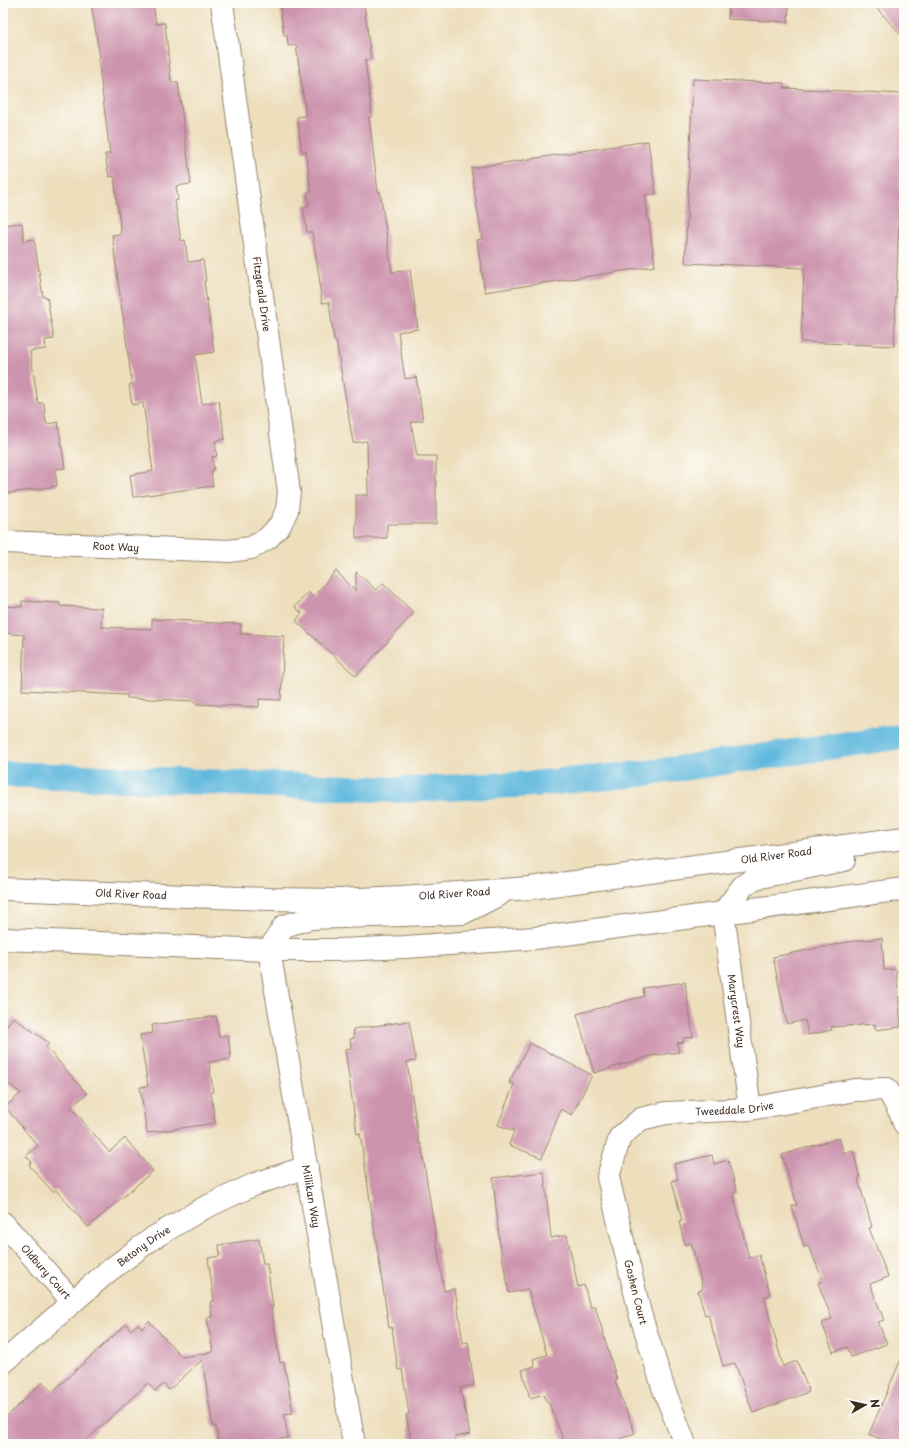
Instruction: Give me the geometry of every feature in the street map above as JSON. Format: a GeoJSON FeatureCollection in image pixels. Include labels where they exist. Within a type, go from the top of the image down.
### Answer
{"type":"FeatureCollection","features":[{"type":"Feature","properties":{"kind":"street","name":"Fitzgerald Drive"},"geometry":{"type":"LineString","coordinates":[[222,3],[289,492],[287,510],[280,525],[268,538],[251,548],[229,551]]}},
{"type":"Feature","properties":{"kind":"street","name":"Root Way"},"geometry":{"type":"LineString","coordinates":[[3,542],[229,551]]}},
{"type":"Feature","properties":{"kind":"street","name":"Old River Road"},"geometry":{"type":"LineString","coordinates":[[3,889],[270,899],[323,900],[402,897],[530,888],[904,838]]}},
{"type":"Feature","properties":{"kind":"street"},"geometry":{"type":"LineString","coordinates":[[723,913],[743,886],[755,878],[854,858],[871,843]]}},
{"type":"Feature","properties":{"kind":"street"},"geometry":{"type":"LineString","coordinates":[[269,950],[284,926],[311,918],[463,913],[509,889]]}},
{"type":"Feature","properties":{"kind":"street"},"geometry":{"type":"LineString","coordinates":[[3,939],[269,950],[339,950],[405,947],[535,938],[904,889]]}},
{"type":"Feature","properties":{"kind":"street","name":"Marycrest Way"},"geometry":{"type":"LineString","coordinates":[[723,913],[750,1109]]}},
{"type":"Feature","properties":{"kind":"street","name":"Millikan Way"},"geometry":{"type":"LineString","coordinates":[[269,950],[354,1444]]}},
{"type":"Feature","properties":{"kind":"street","name":"Tweeddale Drive"},"geometry":{"type":"LineString","coordinates":[[620,1137],[641,1118],[666,1113],[750,1109],[855,1090],[886,1089],[901,1114],[904,1123]]}},
{"type":"Feature","properties":{"kind":"street","name":"Goshen Court"},"geometry":{"type":"LineString","coordinates":[[620,1137],[608,1177],[640,1313],[663,1387],[684,1444]]}},
{"type":"Feature","properties":{"kind":"street","name":"Betony Drive"},"geometry":{"type":"LineString","coordinates":[[3,1363],[106,1273],[153,1238],[202,1209],[255,1184],[307,1167]]}},
{"type":"Feature","properties":{"kind":"street","name":"Oldbury Court"},"geometry":{"type":"LineString","coordinates":[[3,1223],[73,1302]]}},
{"type":"Feature","properties":{"kind":"building"},"geometry":{"type":"Polygon","coordinates":[[[91,3],[153,3],[156,24],[165,23],[171,82],[178,82],[191,184],[176,186],[178,200],[175,201],[181,241],[185,240],[188,262],[203,260],[206,281],[204,281],[214,352],[195,355],[202,404],[219,401],[225,439],[215,441],[217,456],[212,457],[214,470],[211,471],[213,486],[133,497],[130,475],[153,471],[143,403],[132,405],[129,385],[132,384],[112,235],[121,234],[114,176],[109,177],[105,154],[110,154],[98,58],[100,58],[91,3]]]}},
{"type":"Feature","properties":{"kind":"building"},"geometry":{"type":"Polygon","coordinates":[[[308,3],[364,3],[371,59],[365,60],[372,116],[369,117],[378,192],[380,191],[392,272],[410,270],[418,329],[398,332],[405,379],[416,377],[423,420],[411,422],[417,456],[436,456],[436,524],[387,524],[387,538],[356,538],[356,495],[368,495],[367,441],[353,443],[336,340],[334,340],[329,302],[322,303],[312,232],[307,232],[303,206],[309,205],[307,192],[311,192],[306,151],[302,152],[297,117],[306,116],[296,45],[288,46],[287,35],[284,35],[280,7],[308,3]]]}},
{"type":"Feature","properties":{"kind":"building"},"geometry":{"type":"Polygon","coordinates":[[[729,3],[789,3],[788,22],[728,19],[729,3]]]}},
{"type":"Feature","properties":{"kind":"building"},"geometry":{"type":"Polygon","coordinates":[[[872,3],[904,3],[904,38],[872,3]]]}},
{"type":"Feature","properties":{"kind":"building"},"geometry":{"type":"Polygon","coordinates":[[[693,79],[784,83],[784,88],[904,94],[894,346],[801,342],[804,268],[685,263],[693,79]]]}},
{"type":"Feature","properties":{"kind":"building"},"geometry":{"type":"Polygon","coordinates":[[[648,141],[656,194],[645,195],[655,266],[485,292],[477,240],[482,239],[471,168],[648,141]]]}},
{"type":"Feature","properties":{"kind":"building"},"geometry":{"type":"Polygon","coordinates":[[[22,223],[24,241],[34,239],[43,297],[47,297],[54,339],[45,340],[46,349],[30,351],[38,403],[44,403],[46,423],[58,422],[65,468],[55,469],[57,486],[3,494],[3,225],[22,223]]]}},
{"type":"Feature","properties":{"kind":"building"},"geometry":{"type":"Polygon","coordinates":[[[336,571],[356,591],[356,572],[376,590],[383,583],[414,613],[356,676],[296,621],[302,613],[295,607],[308,592],[313,597],[336,571]]]}},
{"type":"Feature","properties":{"kind":"building"},"geometry":{"type":"Polygon","coordinates":[[[22,601],[60,603],[60,606],[102,608],[101,627],[152,629],[152,619],[241,624],[240,634],[284,636],[281,700],[259,699],[259,707],[196,704],[196,701],[127,698],[127,695],[22,690],[24,635],[3,633],[3,606],[22,607],[22,601]]]}},
{"type":"Feature","properties":{"kind":"building"},"geometry":{"type":"Polygon","coordinates":[[[882,938],[884,970],[896,969],[901,1027],[875,1030],[875,1024],[831,1027],[832,1030],[808,1035],[805,1020],[787,1024],[773,957],[854,941],[882,938]]]}},
{"type":"Feature","properties":{"kind":"building"},"geometry":{"type":"Polygon","coordinates":[[[685,982],[693,1037],[683,1038],[684,1042],[677,1043],[679,1052],[651,1056],[594,1073],[577,1014],[644,996],[643,988],[685,982]]]}},
{"type":"Feature","properties":{"kind":"building"},"geometry":{"type":"Polygon","coordinates":[[[216,1016],[219,1037],[228,1035],[231,1059],[209,1062],[215,1123],[147,1133],[140,1087],[148,1086],[140,1035],[153,1033],[152,1025],[216,1016]]]}},
{"type":"Feature","properties":{"kind":"building"},"geometry":{"type":"Polygon","coordinates":[[[13,1017],[49,1043],[46,1047],[87,1094],[71,1107],[109,1152],[125,1138],[153,1171],[88,1227],[56,1190],[53,1192],[29,1165],[32,1162],[26,1156],[38,1146],[5,1107],[21,1093],[3,1080],[3,1032],[13,1017]]]}},
{"type":"Feature","properties":{"kind":"building"},"geometry":{"type":"Polygon","coordinates":[[[409,1021],[416,1061],[407,1062],[419,1144],[421,1143],[444,1291],[455,1289],[463,1343],[468,1342],[474,1385],[460,1388],[470,1434],[455,1437],[456,1444],[417,1444],[416,1439],[411,1440],[406,1415],[409,1414],[402,1369],[398,1370],[392,1327],[389,1328],[360,1133],[357,1134],[345,1049],[351,1048],[350,1039],[354,1038],[353,1029],[409,1021]]]}},
{"type":"Feature","properties":{"kind":"building"},"geometry":{"type":"Polygon","coordinates":[[[530,1043],[592,1075],[572,1115],[561,1109],[542,1158],[509,1145],[514,1131],[498,1125],[514,1084],[509,1082],[530,1043]]]}},
{"type":"Feature","properties":{"kind":"building"},"geometry":{"type":"Polygon","coordinates":[[[839,1138],[844,1154],[853,1151],[860,1178],[858,1179],[872,1227],[869,1228],[888,1277],[870,1284],[884,1320],[878,1322],[887,1344],[851,1357],[847,1347],[833,1352],[822,1323],[832,1319],[818,1283],[823,1281],[809,1246],[804,1247],[792,1206],[797,1205],[782,1155],[839,1138]]]}},
{"type":"Feature","properties":{"kind":"building"},"geometry":{"type":"Polygon","coordinates":[[[712,1155],[714,1164],[728,1160],[737,1192],[733,1193],[749,1258],[759,1255],[770,1295],[764,1297],[783,1366],[797,1361],[809,1392],[753,1413],[735,1363],[723,1366],[708,1314],[705,1315],[698,1291],[703,1289],[691,1243],[685,1245],[679,1222],[682,1221],[672,1181],[678,1179],[674,1164],[712,1155]]]}},
{"type":"Feature","properties":{"kind":"building"},"geometry":{"type":"Polygon","coordinates":[[[544,1172],[551,1238],[567,1235],[578,1287],[584,1285],[590,1307],[595,1306],[617,1380],[615,1381],[635,1433],[607,1444],[565,1444],[544,1394],[530,1398],[522,1370],[535,1366],[533,1359],[547,1355],[528,1289],[509,1293],[500,1246],[493,1178],[544,1172]]]}},
{"type":"Feature","properties":{"kind":"building"},"geometry":{"type":"Polygon","coordinates":[[[259,1239],[263,1264],[267,1264],[273,1307],[271,1307],[280,1363],[284,1362],[293,1413],[284,1414],[288,1438],[247,1444],[219,1444],[216,1426],[213,1427],[202,1360],[169,1390],[164,1384],[155,1391],[148,1383],[82,1444],[3,1444],[3,1420],[43,1382],[52,1392],[126,1324],[131,1330],[138,1324],[142,1328],[149,1321],[182,1357],[213,1352],[207,1318],[212,1317],[210,1302],[214,1301],[208,1258],[220,1256],[219,1245],[259,1239]]]}},
{"type":"Feature","properties":{"kind":"building"},"geometry":{"type":"Polygon","coordinates":[[[904,1352],[904,1444],[891,1444],[869,1434],[904,1352]]]}},
{"type":"Feature","properties":{"kind":"waterway"},"geometry":{"type":"LineString","coordinates":[[3,774],[401,790],[533,784],[640,774],[904,736]]}}]}
